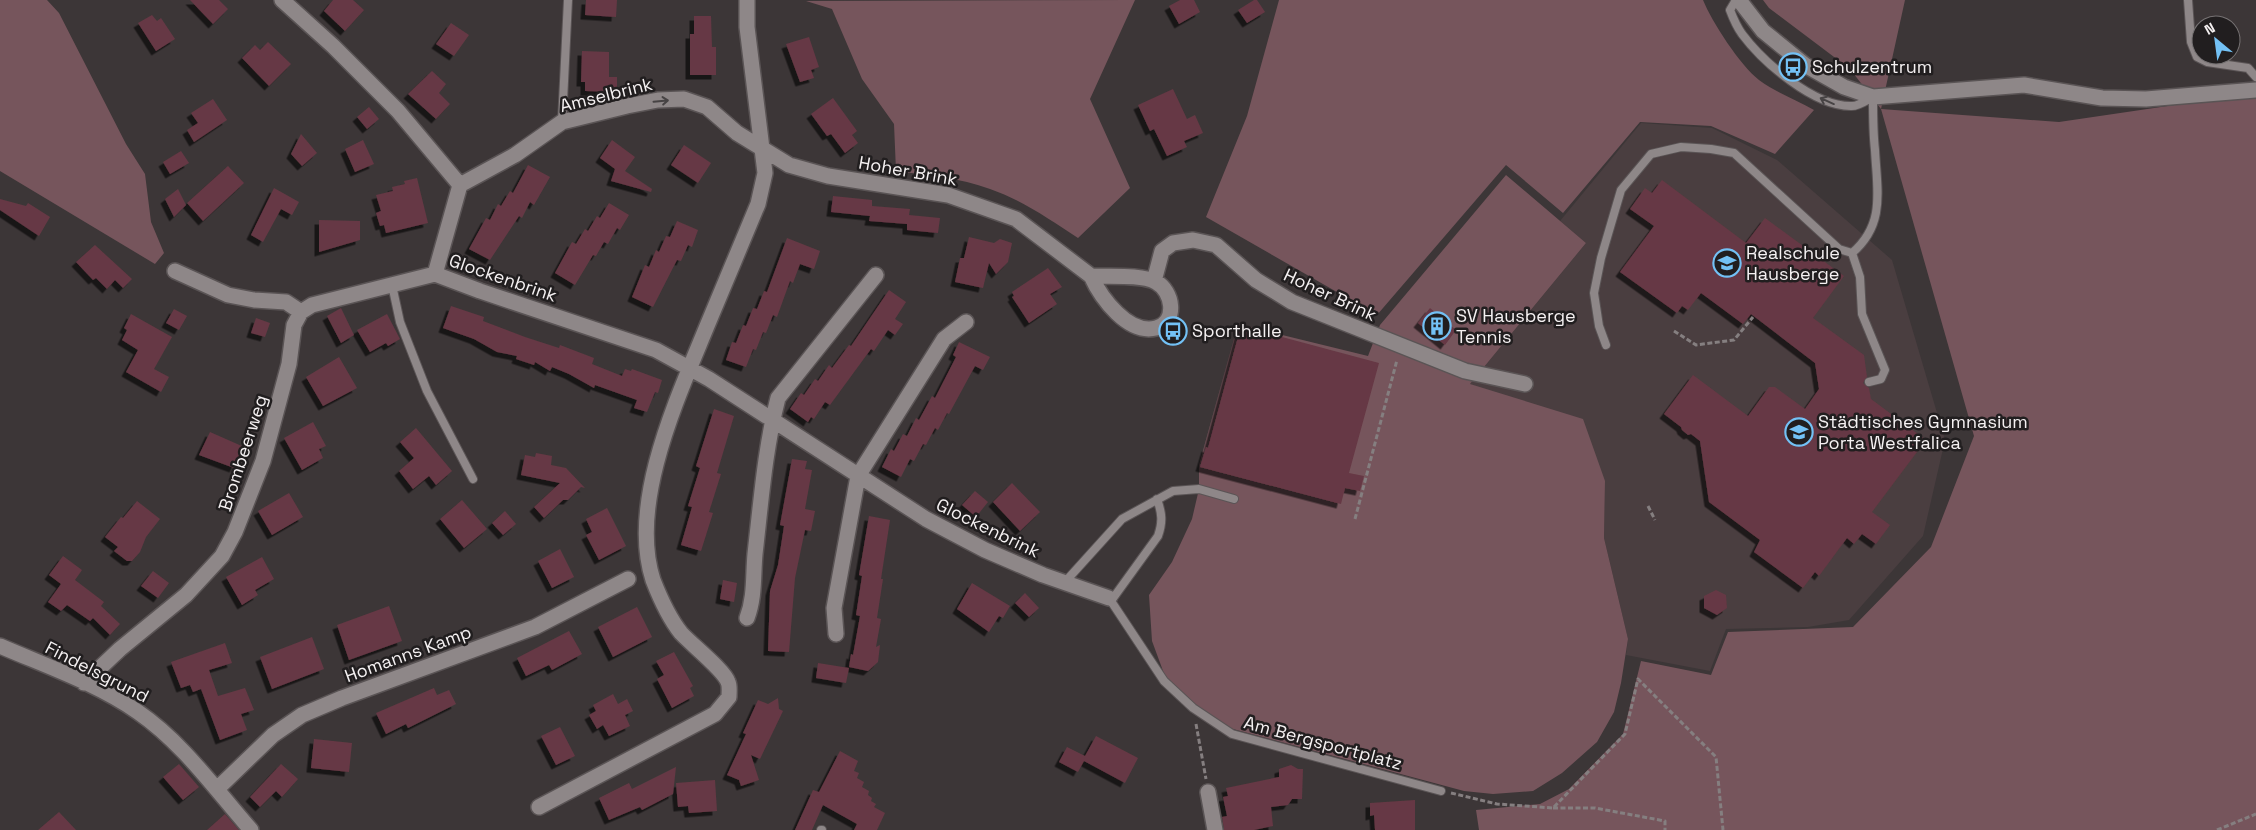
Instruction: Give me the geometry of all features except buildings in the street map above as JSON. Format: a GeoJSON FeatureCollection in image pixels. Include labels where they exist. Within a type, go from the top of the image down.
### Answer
{"type":"FeatureCollection","features":[{"type":"Feature","properties":{"kind":"street"},"geometry":{"type":"LineString","coordinates":[[282,0],[333,46],[398,111],[460,185]]}},
{"type":"Feature","properties":{"kind":"street"},"geometry":{"type":"LineString","coordinates":[[540,807],[715,714],[729,697],[729,683],[723,673],[680,632],[659,598],[650,569],[648,541],[650,492],[668,424],[758,204],[765,173],[747,27],[747,0]]}},
{"type":"Feature","properties":{"kind":"street"},"geometry":{"type":"LineString","coordinates":[[1737,0],[1762,31],[1805,65],[1844,87],[1873,97],[2024,85],[2111,98],[2146,99],[2256,90]]}},
{"type":"Feature","properties":{"kind":"street","name":"Amselbrink"},"geometry":{"type":"LineString","coordinates":[[460,185],[516,155],[562,122],[658,100],[684,99],[707,107],[737,133],[763,148]]}},
{"type":"Feature","properties":{"kind":"street","name":"Hoher Brink"},"geometry":{"type":"LineString","coordinates":[[763,148],[789,165],[808,171],[828,176],[948,195],[1016,219],[1091,276],[1097,290],[1115,310],[1131,324],[1145,329],[1157,328],[1165,323],[1170,314],[1170,300],[1166,288],[1154,281],[1162,251],[1172,243],[1194,240],[1216,245],[1256,280],[1292,302],[1465,371],[1525,384]]}},
{"type":"Feature","properties":{"kind":"street","name":"Glockenbrink"},"geometry":{"type":"LineString","coordinates":[[460,185],[434,274],[656,350],[690,368],[926,519],[968,541],[1110,600]]}},
{"type":"Feature","properties":{"kind":"street"},"geometry":{"type":"LineString","coordinates":[[175,271],[228,296],[286,302],[301,312],[312,305],[434,274]]}},
{"type":"Feature","properties":{"kind":"street"},"geometry":{"type":"LineString","coordinates":[[747,618],[752,604],[755,557],[772,421],[778,398],[876,275]]}},
{"type":"Feature","properties":{"kind":"street"},"geometry":{"type":"LineString","coordinates":[[1091,276],[1154,281]]}},
{"type":"Feature","properties":{"kind":"street","name":"Brombeerweg"},"geometry":{"type":"LineString","coordinates":[[84,683],[120,649],[186,595],[222,556],[236,532],[263,461],[287,372],[294,325],[301,312]]}},
{"type":"Feature","properties":{"kind":"street"},"geometry":{"type":"LineString","coordinates":[[836,634],[834,608],[858,476],[944,339],[966,322]]}},
{"type":"Feature","properties":{"kind":"street","name":"Homanns Kamp"},"geometry":{"type":"LineString","coordinates":[[217,789],[273,735],[302,715],[342,698],[535,627],[628,578]]}},
{"type":"Feature","properties":{"kind":"street","name":"Findelsgrund"},"geometry":{"type":"LineString","coordinates":[[0,646],[84,683],[137,711],[158,728],[194,763],[251,830]]}},
{"type":"Feature","properties":{"kind":"street"},"geometry":{"type":"LineString","coordinates":[[1208,792],[1215,830]]}},
{"type":"Feature","properties":{"kind":"lane"},"geometry":{"type":"LineString","coordinates":[[562,122],[568,0]]}},
{"type":"Feature","properties":{"kind":"lane"},"geometry":{"type":"LineString","coordinates":[[1737,0],[1730,10],[1740,32],[1762,58],[1799,88],[1834,104],[1854,106],[1873,97],[1879,205],[1872,228],[1864,243],[1852,253]]}},
{"type":"Feature","properties":{"kind":"lane"},"geometry":{"type":"LineString","coordinates":[[2188,0],[2192,42],[2197,57],[2207,62],[2248,68],[2256,77]]}},
{"type":"Feature","properties":{"kind":"lane"},"geometry":{"type":"LineString","coordinates":[[1606,344],[1599,326],[1594,293],[1601,258],[1621,190],[1651,154],[1681,147],[1711,148],[1734,153],[1839,249],[1852,253]]}},
{"type":"Feature","properties":{"kind":"lane"},"geometry":{"type":"LineString","coordinates":[[1852,253],[1860,277],[1862,314],[1885,370],[1881,379],[1869,382]]}},
{"type":"Feature","properties":{"kind":"lane"},"geometry":{"type":"LineString","coordinates":[[392,285],[400,322],[427,391],[472,479]]}},
{"type":"Feature","properties":{"kind":"lane"},"geometry":{"type":"LineString","coordinates":[[1065,582],[1122,519],[1173,491],[1200,489],[1234,499]]}},
{"type":"Feature","properties":{"kind":"lane"},"geometry":{"type":"LineString","coordinates":[[1110,600],[1158,536],[1162,525],[1162,514],[1157,499]]}},
{"type":"Feature","properties":{"kind":"lane","name":"Am Bergsportplatz"},"geometry":{"type":"LineString","coordinates":[[1110,600],[1164,681],[1193,708],[1232,734],[1442,791]]}},
{"type":"Feature","properties":{"kind":"path"},"geometry":{"type":"LineString","coordinates":[[1674,331],[1696,345],[1734,340],[1753,317]]}},
{"type":"Feature","properties":{"kind":"path"},"geometry":{"type":"LineString","coordinates":[[1355,519],[1401,347]]}},
{"type":"Feature","properties":{"kind":"path"},"geometry":{"type":"LineString","coordinates":[[1648,506],[1655,520]]}},
{"type":"Feature","properties":{"kind":"path"},"geometry":{"type":"LineString","coordinates":[[1553,808],[1625,734],[1638,679],[1716,757],[1723,830]]}},
{"type":"Feature","properties":{"kind":"path"},"geometry":{"type":"LineString","coordinates":[[1193,708],[1208,792]]}},
{"type":"Feature","properties":{"kind":"path"},"geometry":{"type":"LineString","coordinates":[[1442,791],[1497,804],[1553,808],[1595,808],[1665,821],[1665,830]]}},
{"type":"Feature","properties":{"kind":"path"},"geometry":{"type":"LineString","coordinates":[[2218,830],[2256,814]]}},
{"type":"Feature","properties":{"kind":"shaded area"},"geometry":{"type":"Polygon","coordinates":[[[0,0],[47,0],[59,13],[126,144],[145,174],[151,222],[164,253],[155,264],[0,171],[0,0]]]}},
{"type":"Feature","properties":{"kind":"shaded area"},"geometry":{"type":"Polygon","coordinates":[[[1135,0],[1090,99],[1130,188],[1078,238],[1025,205],[990,189],[955,180],[896,171],[894,124],[862,79],[832,9],[806,1],[1135,0]]]}},
{"type":"Feature","properties":{"kind":"shaded area"},"geometry":{"type":"Polygon","coordinates":[[[1279,0],[1703,0],[1727,43],[1759,80],[1814,110],[1775,154],[1711,126],[1640,122],[1563,213],[1506,165],[1377,315],[1206,217],[1247,116],[1279,0]]]}},
{"type":"Feature","properties":{"kind":"shaded area"},"geometry":{"type":"Polygon","coordinates":[[[1763,0],[1905,0],[1881,109],[1850,69],[1769,8],[1763,0]]]}},
{"type":"Feature","properties":{"kind":"shaded area"},"geometry":{"type":"Polygon","coordinates":[[[2256,93],[2256,830],[1479,830],[1476,810],[1540,804],[1569,789],[1623,734],[1641,661],[1711,675],[1728,632],[1853,627],[1931,547],[1974,436],[1881,109],[2059,122],[2256,93]]]}},
{"type":"Feature","properties":{"kind":"shaded area"},"geometry":{"type":"Polygon","coordinates":[[[1641,123],[1712,128],[1777,160],[1892,260],[1945,440],[1923,536],[1849,620],[1808,627],[1726,629],[1710,671],[1626,655],[1628,639],[1604,538],[1605,481],[1470,384],[1586,243],[1560,221],[1641,123]]]}},
{"type":"Feature","properties":{"kind":"shaded area"},"geometry":{"type":"Polygon","coordinates":[[[1506,175],[1586,243],[1470,384],[1583,419],[1605,481],[1604,538],[1628,639],[1614,712],[1597,742],[1562,773],[1533,791],[1493,794],[1464,791],[1233,729],[1195,708],[1166,679],[1152,641],[1149,595],[1172,562],[1192,519],[1199,489],[1199,465],[1238,324],[1368,356],[1380,325],[1506,175]]]}},
{"type":"Feature","properties":{"kind":"place","name":"Schulzentrum"},"geometry":{"type":"Point","coordinates":[1793,67]}},
{"type":"Feature","properties":{"kind":"place","name":"Realschule Hausberge"},"geometry":{"type":"Point","coordinates":[1727,263]}},
{"type":"Feature","properties":{"kind":"place","name":"SV Hausberge Tennis"},"geometry":{"type":"Point","coordinates":[1437,326]}},
{"type":"Feature","properties":{"kind":"place","name":"Sporthalle"},"geometry":{"type":"Point","coordinates":[1173,331]}},
{"type":"Feature","properties":{"kind":"place","name":"Städtisches Gymnasium Porta Westfalica"},"geometry":{"type":"Point","coordinates":[1799,432]}}]}
